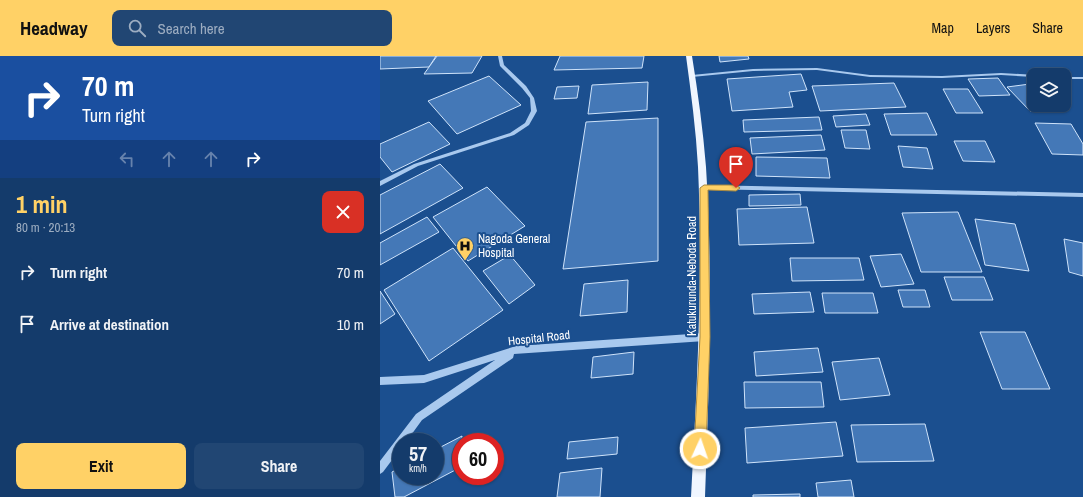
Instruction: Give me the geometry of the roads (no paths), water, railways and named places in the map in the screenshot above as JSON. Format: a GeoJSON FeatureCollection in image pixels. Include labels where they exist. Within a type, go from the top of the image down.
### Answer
{"type":"FeatureCollection","features":[{"type":"Feature","properties":{"kind":"main road","name":"Katukurunda-Neboda Road"},"geometry":{"type":"LineString","coordinates":[[689,56],[704,188],[705,337],[698,497]]}},
{"type":"Feature","properties":{"kind":"street"},"geometry":{"type":"LineString","coordinates":[[380,184],[416,165],[512,134],[527,124],[534,111],[532,98],[524,87],[502,65],[500,56]]}},
{"type":"Feature","properties":{"kind":"street"},"geometry":{"type":"LineString","coordinates":[[692,76],[752,70],[817,69],[870,76],[942,77],[1001,74],[1027,76]]}},
{"type":"Feature","properties":{"kind":"street"},"geometry":{"type":"LineString","coordinates":[[1071,78],[1083,78]]}},
{"type":"Feature","properties":{"kind":"street"},"geometry":{"type":"LineString","coordinates":[[704,188],[1083,195]]}},
{"type":"Feature","properties":{"kind":"street","name":"Hospital Road"},"geometry":{"type":"LineString","coordinates":[[380,381],[424,379],[516,350],[705,337]]}},
{"type":"Feature","properties":{"kind":"street"},"geometry":{"type":"LineString","coordinates":[[380,469],[420,417],[516,350]]}},
{"type":"Feature","properties":{"kind":"place","name":"Nagoda General Hospital"},"geometry":{"type":"Point","coordinates":[465,261]}}]}
